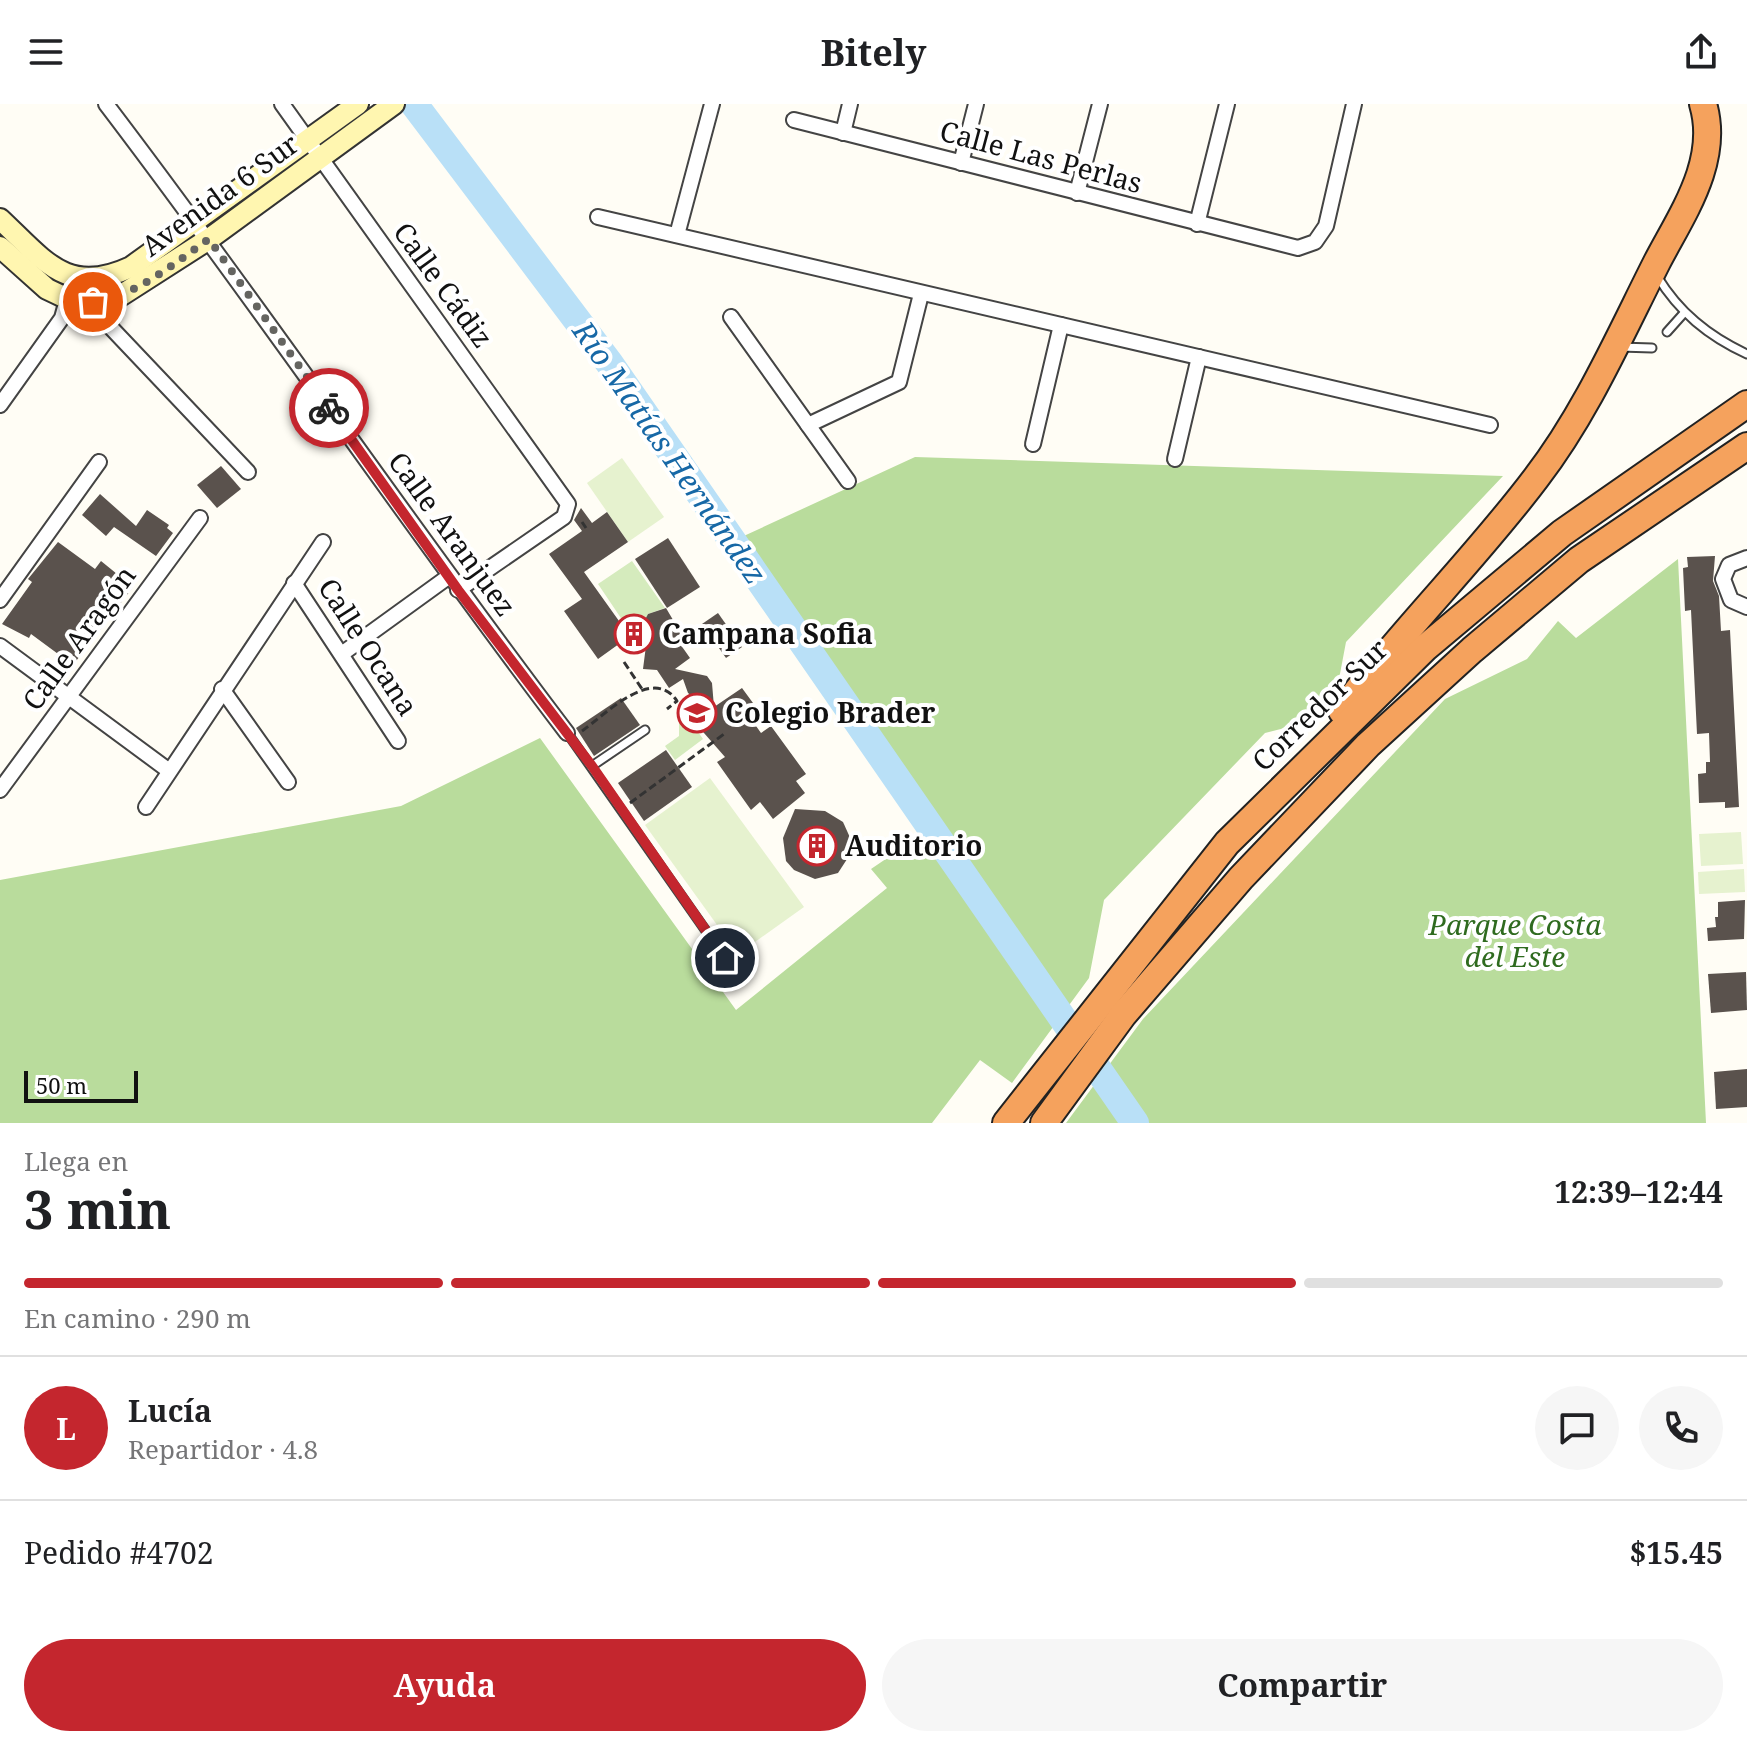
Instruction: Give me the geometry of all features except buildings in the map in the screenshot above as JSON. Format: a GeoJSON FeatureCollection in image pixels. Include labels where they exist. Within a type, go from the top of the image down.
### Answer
{"type":"FeatureCollection","features":[{"type":"Feature","properties":{"kind":"highway"},"geometry":{"type":"LineString","coordinates":[[1295,774],[1375,666],[1537,478],[1582,406],[1703,167],[1708,138],[1703,104]]}},
{"type":"Feature","properties":{"kind":"highway","name":"Corredor Sur"},"geometry":{"type":"LineString","coordinates":[[1006,1123],[1106,992],[1227,843],[1295,774],[1425,648],[1562,533],[1747,404]]}},
{"type":"Feature","properties":{"kind":"highway"},"geometry":{"type":"LineString","coordinates":[[1049,1117],[1123,1015],[1279,836],[1402,713],[1579,560],[1747,446]]}},
{"type":"Feature","properties":{"kind":"main road"},"geometry":{"type":"LineString","coordinates":[[339,131],[358,104]]}},
{"type":"Feature","properties":{"kind":"main road"},"geometry":{"type":"LineString","coordinates":[[339,131],[394,104]]}},
{"type":"Feature","properties":{"kind":"main road","name":"Avenida 6 Sur"},"geometry":{"type":"LineString","coordinates":[[0,247],[47,289],[71,289],[131,267],[308,141],[339,131]]}},
{"type":"Feature","properties":{"kind":"main road","name":"Avenida 6 Sur"},"geometry":{"type":"LineString","coordinates":[[0,219],[71,289],[93,302],[117,298],[138,288],[320,158],[339,131]]}},
{"type":"Feature","properties":{"kind":"street","name":"Calle Aranjuez"},"geometry":{"type":"LineString","coordinates":[[106,104],[209,239],[448,577],[573,733]]}},
{"type":"Feature","properties":{"kind":"street","name":"Calle Cádiz"},"geometry":{"type":"LineString","coordinates":[[282,104],[568,504],[564,517],[458,590]]}},
{"type":"Feature","properties":{"kind":"street"},"geometry":{"type":"LineString","coordinates":[[677,235],[712,104]]}},
{"type":"Feature","properties":{"kind":"street"},"geometry":{"type":"LineString","coordinates":[[843,133],[850,104]]}},
{"type":"Feature","properties":{"kind":"street"},"geometry":{"type":"LineString","coordinates":[[961,163],[976,104]]}},
{"type":"Feature","properties":{"kind":"street"},"geometry":{"type":"LineString","coordinates":[[1077,193],[1100,104]]}},
{"type":"Feature","properties":{"kind":"street"},"geometry":{"type":"LineString","coordinates":[[1197,224],[1227,104]]}},
{"type":"Feature","properties":{"kind":"street","name":"Calle Las Perlas"},"geometry":{"type":"LineString","coordinates":[[794,120],[1275,245],[1298,248],[1315,242],[1326,226],[1354,104]]}},
{"type":"Feature","properties":{"kind":"street"},"geometry":{"type":"LineString","coordinates":[[598,217],[1490,425]]}},
{"type":"Feature","properties":{"kind":"street"},"geometry":{"type":"LineString","coordinates":[[94,280],[93,302],[99,315],[248,472]]}},
{"type":"Feature","properties":{"kind":"street"},"geometry":{"type":"LineString","coordinates":[[0,405],[62,318],[71,289]]}},
{"type":"Feature","properties":{"kind":"street"},"geometry":{"type":"LineString","coordinates":[[808,425],[899,382],[921,294]]}},
{"type":"Feature","properties":{"kind":"street"},"geometry":{"type":"LineString","coordinates":[[731,317],[848,481]]}},
{"type":"Feature","properties":{"kind":"street"},"geometry":{"type":"LineString","coordinates":[[1033,444],[1061,325]]}},
{"type":"Feature","properties":{"kind":"street"},"geometry":{"type":"LineString","coordinates":[[1175,459],[1199,357]]}},
{"type":"Feature","properties":{"kind":"street"},"geometry":{"type":"LineString","coordinates":[[0,600],[99,462]]}},
{"type":"Feature","properties":{"kind":"street","name":"Calle Aragón"},"geometry":{"type":"LineString","coordinates":[[0,790],[200,518]]}},
{"type":"Feature","properties":{"kind":"street"},"geometry":{"type":"LineString","coordinates":[[146,807],[323,542]]}},
{"type":"Feature","properties":{"kind":"street"},"geometry":{"type":"LineString","coordinates":[[1747,558],[1729,565],[1723,579],[1731,600],[1747,607]]}},
{"type":"Feature","properties":{"kind":"street"},"geometry":{"type":"LineString","coordinates":[[343,653],[448,577]]}},
{"type":"Feature","properties":{"kind":"street","name":"Calle Ocana"},"geometry":{"type":"LineString","coordinates":[[294,583],[343,653],[398,741]]}},
{"type":"Feature","properties":{"kind":"street"},"geometry":{"type":"LineString","coordinates":[[0,646],[66,699],[168,770]]}},
{"type":"Feature","properties":{"kind":"street"},"geometry":{"type":"LineString","coordinates":[[222,689],[288,782]]}},
{"type":"Feature","properties":{"kind":"lane"},"geometry":{"type":"LineString","coordinates":[[1653,270],[1684,313],[1718,341],[1747,354]]}},
{"type":"Feature","properties":{"kind":"lane"},"geometry":{"type":"LineString","coordinates":[[1667,332],[1684,313]]}},
{"type":"Feature","properties":{"kind":"lane"},"geometry":{"type":"LineString","coordinates":[[1614,347],[1652,348]]}},
{"type":"Feature","properties":{"kind":"lane"},"geometry":{"type":"LineString","coordinates":[[592,766],[645,730]]}},
{"type":"Feature","properties":{"kind":"lane","name":"Calle Aranjuez"},"geometry":{"type":"LineString","coordinates":[[573,733],[592,766],[725,958]]}},
{"type":"Feature","properties":{"kind":"path"},"geometry":{"type":"LineString","coordinates":[[582,522],[586,528]]}},
{"type":"Feature","properties":{"kind":"path"},"geometry":{"type":"LineString","coordinates":[[624,662],[642,689]]}},
{"type":"Feature","properties":{"kind":"path"},"geometry":{"type":"LineString","coordinates":[[573,733],[642,689],[658,687],[671,692],[677,701],[667,709]]}},
{"type":"Feature","properties":{"kind":"path"},"geometry":{"type":"LineString","coordinates":[[631,802],[724,734]]}},
{"type":"Feature","properties":{"kind":"green space"},"geometry":{"type":"Polygon","coordinates":[[[915,457],[1503,476],[1346,642],[1339,679],[1308,722],[1265,733],[1104,900],[1089,978],[1012,1083],[980,1060],[932,1123],[0,1123],[0,880],[401,806],[540,738],[736,1010],[887,888],[871,869],[933,827],[735,540],[915,457]]]}},
{"type":"Feature","properties":{"kind":"green space"},"geometry":{"type":"Polygon","coordinates":[[[622,458],[664,517],[628,542],[587,483],[622,458]]]}},
{"type":"Feature","properties":{"kind":"green space","name":"Parque Costa del Este"},"geometry":{"type":"Polygon","coordinates":[[[1678,559],[1706,1123],[1066,1123],[1143,1019],[1445,699],[1527,659],[1558,621],[1576,638],[1678,559]]]}},
{"type":"Feature","properties":{"kind":"green space"},"geometry":{"type":"Polygon","coordinates":[[[632,561],[665,608],[648,614],[642,626],[631,633],[598,584],[632,561]]]}},
{"type":"Feature","properties":{"kind":"green space"},"geometry":{"type":"Polygon","coordinates":[[[685,713],[703,739],[675,760],[665,746],[679,736],[679,717],[685,713]]]}},
{"type":"Feature","properties":{"kind":"green space"},"geometry":{"type":"Polygon","coordinates":[[[710,778],[804,907],[738,954],[645,825],[710,778]]]}},
{"type":"Feature","properties":{"kind":"green space"},"geometry":{"type":"Polygon","coordinates":[[[1741,832],[1743,864],[1701,866],[1699,834],[1741,832]]]}},
{"type":"Feature","properties":{"kind":"green space"},"geometry":{"type":"Polygon","coordinates":[[[1744,869],[1745,892],[1699,894],[1698,872],[1744,869]]]}},
{"type":"Feature","properties":{"kind":"waterway","name":"Río Matías Hernández"},"geometry":{"type":"LineString","coordinates":[[414,104],[610,364],[1135,1123]]}},
{"type":"Feature","properties":{"kind":"way so far"},"geometry":{"type":"LineString","coordinates":[[93,302],[117,298],[138,288],[209,239],[329,408]]}},
{"type":"Feature","properties":{"kind":"place","name":"Campana Sofia"},"geometry":{"type":"Point","coordinates":[634,634]}},
{"type":"Feature","properties":{"kind":"place","name":"Colegio Brader"},"geometry":{"type":"Point","coordinates":[697,713]}},
{"type":"Feature","properties":{"kind":"place","name":"Auditorio"},"geometry":{"type":"Point","coordinates":[817,846]}},
{"type":"Feature","properties":{"kind":"route"},"geometry":{"type":"LineString","coordinates":[[329,408],[458,590],[592,766],[725,958]]}}]}
